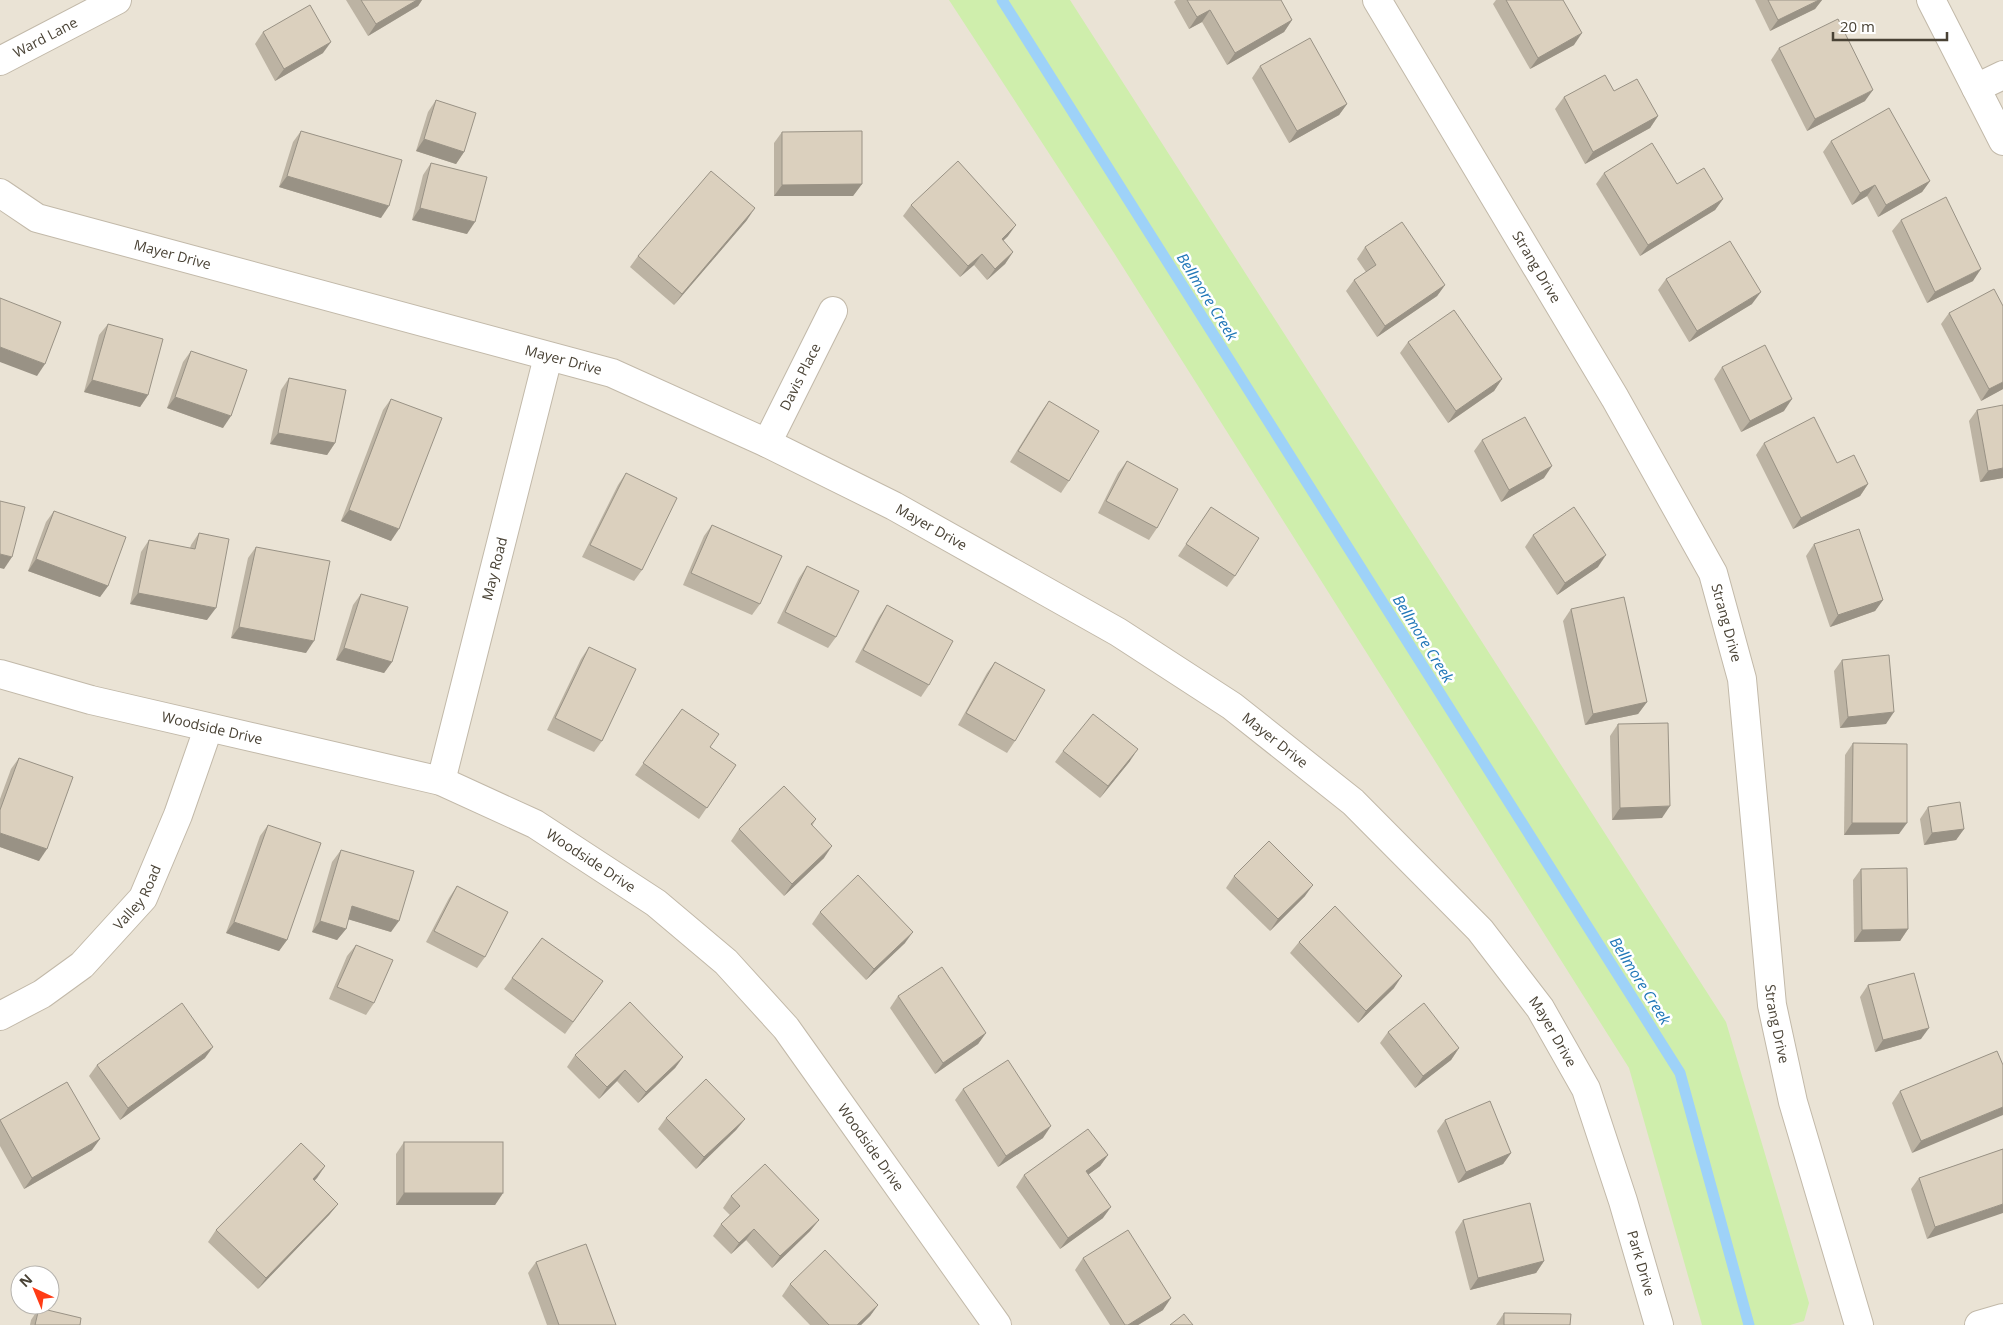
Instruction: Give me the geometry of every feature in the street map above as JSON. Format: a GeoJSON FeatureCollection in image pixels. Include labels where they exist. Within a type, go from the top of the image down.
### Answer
{"type":"FeatureCollection","features":[{"type":"Feature","properties":{"kind":"street","name":"Ward Lane"},"geometry":{"type":"LineString","coordinates":[[0,61],[117,0]]}},
{"type":"Feature","properties":{"kind":"street","name":"Strang Drive"},"geometry":{"type":"LineString","coordinates":[[1377,0],[1615,398],[1713,573],[1742,678],[1772,1004],[1793,1102],[1859,1325]]}},
{"type":"Feature","properties":{"kind":"street"},"geometry":{"type":"LineString","coordinates":[[1931,0],[2003,141]]}},
{"type":"Feature","properties":{"kind":"street"},"geometry":{"type":"LineString","coordinates":[[1976,88],[2003,74]]}},
{"type":"Feature","properties":{"kind":"street","name":"Mayer Drive"},"geometry":{"type":"LineString","coordinates":[[0,193],[37,218],[612,372],[767,443],[894,506],[1118,632],[1232,706],[1353,802],[1480,930],[1540,1008],[1586,1089],[1623,1201]]}},
{"type":"Feature","properties":{"kind":"street","name":"Davis Place"},"geometry":{"type":"LineString","coordinates":[[767,443],[834,311]]}},
{"type":"Feature","properties":{"kind":"street","name":"May Road"},"geometry":{"type":"LineString","coordinates":[[441,781],[548,356]]}},
{"type":"Feature","properties":{"kind":"street","name":"Woodside Drive"},"geometry":{"type":"LineString","coordinates":[[0,674],[91,700],[208,729],[441,781],[543,830],[656,903],[726,962],[786,1028],[997,1325]]}},
{"type":"Feature","properties":{"kind":"street","name":"Valley Road"},"geometry":{"type":"LineString","coordinates":[[0,1016],[42,994],[82,965],[143,898],[178,815],[208,729]]}},
{"type":"Feature","properties":{"kind":"street","name":"Park Drive"},"geometry":{"type":"LineString","coordinates":[[1623,1201],[1659,1325]]}},
{"type":"Feature","properties":{"kind":"street"},"geometry":{"type":"LineString","coordinates":[[1979,1325],[2003,1318]]}},
{"type":"Feature","properties":{"kind":"shaded area"},"geometry":{"type":"Polygon","coordinates":[[[0,0],[2003,0],[2003,1325],[0,1325],[0,0]]]}},
{"type":"Feature","properties":{"kind":"green space"},"geometry":{"type":"Polygon","coordinates":[[[949,0],[1070,0],[1726,1022],[1809,1303],[1804,1321],[1790,1325],[1702,1325],[1629,1068],[1114,253],[949,0]]]}},
{"type":"Feature","properties":{"kind":"building"},"geometry":{"type":"Polygon","coordinates":[[[361,0],[417,0],[376,24],[361,0]]]}},
{"type":"Feature","properties":{"kind":"building"},"geometry":{"type":"Polygon","coordinates":[[[1187,0],[1281,0],[1292,20],[1235,53],[1210,10],[1197,17],[1187,0]]]}},
{"type":"Feature","properties":{"kind":"building"},"geometry":{"type":"Polygon","coordinates":[[[1506,0],[1563,0],[1582,33],[1538,58],[1506,0]]]}},
{"type":"Feature","properties":{"kind":"building"},"geometry":{"type":"Polygon","coordinates":[[[1768,0],[1819,0],[1778,20],[1768,0]]]}},
{"type":"Feature","properties":{"kind":"building"},"geometry":{"type":"Polygon","coordinates":[[[310,5],[331,42],[284,69],[263,32],[310,5]]]}},
{"type":"Feature","properties":{"kind":"building"},"geometry":{"type":"Polygon","coordinates":[[[1838,19],[1873,90],[1815,119],[1779,48],[1838,19]]]}},
{"type":"Feature","properties":{"kind":"building"},"geometry":{"type":"Polygon","coordinates":[[[1310,38],[1347,104],[1297,131],[1260,66],[1310,38]]]}},
{"type":"Feature","properties":{"kind":"building"},"geometry":{"type":"Polygon","coordinates":[[[1605,75],[1614,91],[1637,79],[1658,116],[1593,152],[1564,97],[1605,75]]]}},
{"type":"Feature","properties":{"kind":"building"},"geometry":{"type":"Polygon","coordinates":[[[436,100],[476,113],[464,152],[424,139],[436,100]]]}},
{"type":"Feature","properties":{"kind":"building"},"geometry":{"type":"Polygon","coordinates":[[[1889,108],[1930,181],[1886,205],[1875,185],[1860,193],[1831,141],[1889,108]]]}},
{"type":"Feature","properties":{"kind":"building"},"geometry":{"type":"Polygon","coordinates":[[[301,131],[402,160],[389,206],[287,176],[301,131]]]}},
{"type":"Feature","properties":{"kind":"building"},"geometry":{"type":"Polygon","coordinates":[[[862,131],[862,184],[782,185],[782,132],[862,131]]]}},
{"type":"Feature","properties":{"kind":"building"},"geometry":{"type":"Polygon","coordinates":[[[1652,143],[1677,184],[1704,168],[1723,199],[1648,245],[1604,173],[1652,143]]]}},
{"type":"Feature","properties":{"kind":"building"},"geometry":{"type":"Polygon","coordinates":[[[958,161],[1016,225],[1002,239],[1013,252],[995,269],[982,254],[968,266],[911,205],[958,161]]]}},
{"type":"Feature","properties":{"kind":"building"},"geometry":{"type":"Polygon","coordinates":[[[431,163],[487,177],[475,222],[420,208],[431,163]]]}},
{"type":"Feature","properties":{"kind":"building"},"geometry":{"type":"Polygon","coordinates":[[[711,171],[755,208],[682,294],[638,256],[711,171]]]}},
{"type":"Feature","properties":{"kind":"building"},"geometry":{"type":"Polygon","coordinates":[[[1946,197],[1981,269],[1935,292],[1901,220],[1946,197]]]}},
{"type":"Feature","properties":{"kind":"building"},"geometry":{"type":"Polygon","coordinates":[[[1402,222],[1445,285],[1385,326],[1354,280],[1376,265],[1365,247],[1402,222]]]}},
{"type":"Feature","properties":{"kind":"building"},"geometry":{"type":"Polygon","coordinates":[[[1730,241],[1761,292],[1697,331],[1666,279],[1730,241]]]}},
{"type":"Feature","properties":{"kind":"building"},"geometry":{"type":"Polygon","coordinates":[[[1994,289],[2003,306],[2003,382],[1989,389],[1949,313],[1994,289]]]}},
{"type":"Feature","properties":{"kind":"building"},"geometry":{"type":"Polygon","coordinates":[[[0,298],[61,322],[45,364],[0,347],[0,298]]]}},
{"type":"Feature","properties":{"kind":"building"},"geometry":{"type":"Polygon","coordinates":[[[1454,310],[1502,379],[1456,411],[1408,342],[1454,310]]]}},
{"type":"Feature","properties":{"kind":"building"},"geometry":{"type":"Polygon","coordinates":[[[108,324],[163,339],[148,395],[92,380],[108,324]]]}},
{"type":"Feature","properties":{"kind":"building"},"geometry":{"type":"Polygon","coordinates":[[[1765,345],[1792,399],[1750,421],[1722,367],[1765,345]]]}},
{"type":"Feature","properties":{"kind":"building"},"geometry":{"type":"Polygon","coordinates":[[[191,351],[247,370],[231,416],[175,397],[191,351]]]}},
{"type":"Feature","properties":{"kind":"building"},"geometry":{"type":"Polygon","coordinates":[[[289,378],[346,390],[335,443],[278,433],[289,378]]]}},
{"type":"Feature","properties":{"kind":"building"},"geometry":{"type":"Polygon","coordinates":[[[391,399],[442,418],[399,529],[349,510],[391,399]]]}},
{"type":"Feature","properties":{"kind":"building"},"geometry":{"type":"Polygon","coordinates":[[[1049,401],[1099,431],[1069,481],[1018,451],[1049,401]]]}},
{"type":"Feature","properties":{"kind":"building"},"geometry":{"type":"Polygon","coordinates":[[[2003,405],[2003,468],[1988,471],[1977,410],[2003,405]]]}},
{"type":"Feature","properties":{"kind":"building"},"geometry":{"type":"Polygon","coordinates":[[[1525,417],[1552,466],[1509,490],[1482,440],[1525,417]]]}},
{"type":"Feature","properties":{"kind":"building"},"geometry":{"type":"Polygon","coordinates":[[[1814,417],[1837,463],[1854,455],[1868,484],[1801,518],[1764,443],[1814,417]]]}},
{"type":"Feature","properties":{"kind":"building"},"geometry":{"type":"Polygon","coordinates":[[[1127,461],[1178,489],[1157,528],[1106,501],[1127,461]]]}},
{"type":"Feature","properties":{"kind":"building"},"geometry":{"type":"Polygon","coordinates":[[[626,473],[677,498],[642,570],[590,545],[626,473]]]}},
{"type":"Feature","properties":{"kind":"building"},"geometry":{"type":"Polygon","coordinates":[[[0,501],[25,507],[12,557],[0,554],[0,501]]]}},
{"type":"Feature","properties":{"kind":"building"},"geometry":{"type":"Polygon","coordinates":[[[1211,507],[1259,538],[1235,576],[1186,544],[1211,507]]]}},
{"type":"Feature","properties":{"kind":"building"},"geometry":{"type":"Polygon","coordinates":[[[1574,507],[1606,555],[1565,583],[1533,535],[1574,507]]]}},
{"type":"Feature","properties":{"kind":"building"},"geometry":{"type":"Polygon","coordinates":[[[54,511],[126,537],[108,586],[36,559],[54,511]]]}},
{"type":"Feature","properties":{"kind":"building"},"geometry":{"type":"Polygon","coordinates":[[[712,525],[782,556],[760,604],[691,573],[712,525]]]}},
{"type":"Feature","properties":{"kind":"building"},"geometry":{"type":"Polygon","coordinates":[[[1859,529],[1883,600],[1838,615],[1814,544],[1859,529]]]}},
{"type":"Feature","properties":{"kind":"building"},"geometry":{"type":"Polygon","coordinates":[[[199,533],[229,539],[216,608],[138,593],[149,540],[195,549],[199,533]]]}},
{"type":"Feature","properties":{"kind":"building"},"geometry":{"type":"Polygon","coordinates":[[[256,547],[330,561],[314,641],[239,627],[256,547]]]}},
{"type":"Feature","properties":{"kind":"building"},"geometry":{"type":"Polygon","coordinates":[[[807,566],[859,591],[836,637],[785,612],[807,566]]]}},
{"type":"Feature","properties":{"kind":"building"},"geometry":{"type":"Polygon","coordinates":[[[361,594],[408,607],[392,662],[344,648],[361,594]]]}},
{"type":"Feature","properties":{"kind":"building"},"geometry":{"type":"Polygon","coordinates":[[[1624,597],[1647,702],[1593,714],[1571,609],[1624,597]]]}},
{"type":"Feature","properties":{"kind":"building"},"geometry":{"type":"Polygon","coordinates":[[[887,605],[953,641],[929,685],[863,650],[887,605]]]}},
{"type":"Feature","properties":{"kind":"building"},"geometry":{"type":"Polygon","coordinates":[[[589,647],[636,669],[602,741],[555,718],[589,647]]]}},
{"type":"Feature","properties":{"kind":"building"},"geometry":{"type":"Polygon","coordinates":[[[1889,655],[1894,712],[1848,717],[1842,660],[1889,655]]]}},
{"type":"Feature","properties":{"kind":"building"},"geometry":{"type":"Polygon","coordinates":[[[995,662],[1045,690],[1015,741],[966,713],[995,662]]]}},
{"type":"Feature","properties":{"kind":"building"},"geometry":{"type":"Polygon","coordinates":[[[682,709],[719,734],[710,747],[736,765],[707,808],[643,763],[682,709]]]}},
{"type":"Feature","properties":{"kind":"building"},"geometry":{"type":"Polygon","coordinates":[[[1093,714],[1138,749],[1108,786],[1063,751],[1093,714]]]}},
{"type":"Feature","properties":{"kind":"building"},"geometry":{"type":"Polygon","coordinates":[[[1668,723],[1670,806],[1620,808],[1618,724],[1668,723]]]}},
{"type":"Feature","properties":{"kind":"building"},"geometry":{"type":"Polygon","coordinates":[[[1853,743],[1907,744],[1907,823],[1852,823],[1853,743]]]}},
{"type":"Feature","properties":{"kind":"building"},"geometry":{"type":"Polygon","coordinates":[[[19,758],[73,777],[47,849],[0,833],[0,810],[19,758]]]}},
{"type":"Feature","properties":{"kind":"building"},"geometry":{"type":"Polygon","coordinates":[[[784,786],[816,819],[811,824],[832,846],[792,884],[739,829],[784,786]]]}},
{"type":"Feature","properties":{"kind":"building"},"geometry":{"type":"Polygon","coordinates":[[[1960,802],[1964,829],[1932,833],[1928,807],[1960,802]]]}},
{"type":"Feature","properties":{"kind":"building"},"geometry":{"type":"Polygon","coordinates":[[[268,825],[321,843],[287,940],[234,922],[268,825]]]}},
{"type":"Feature","properties":{"kind":"building"},"geometry":{"type":"Polygon","coordinates":[[[1269,841],[1313,885],[1278,919],[1234,876],[1269,841]]]}},
{"type":"Feature","properties":{"kind":"building"},"geometry":{"type":"Polygon","coordinates":[[[341,850],[414,871],[399,921],[352,906],[346,929],[320,921],[341,850]]]}},
{"type":"Feature","properties":{"kind":"building"},"geometry":{"type":"Polygon","coordinates":[[[1907,868],[1908,929],[1862,930],[1861,869],[1907,868]]]}},
{"type":"Feature","properties":{"kind":"building"},"geometry":{"type":"Polygon","coordinates":[[[858,875],[913,932],[874,969],[820,912],[858,875]]]}},
{"type":"Feature","properties":{"kind":"building"},"geometry":{"type":"Polygon","coordinates":[[[457,886],[508,912],[485,957],[434,931],[457,886]]]}},
{"type":"Feature","properties":{"kind":"building"},"geometry":{"type":"Polygon","coordinates":[[[1335,906],[1402,976],[1366,1011],[1299,942],[1335,906]]]}},
{"type":"Feature","properties":{"kind":"building"},"geometry":{"type":"Polygon","coordinates":[[[542,938],[603,981],[573,1022],[512,978],[542,938]]]}},
{"type":"Feature","properties":{"kind":"building"},"geometry":{"type":"Polygon","coordinates":[[[356,945],[393,960],[374,1003],[337,987],[356,945]]]}},
{"type":"Feature","properties":{"kind":"building"},"geometry":{"type":"Polygon","coordinates":[[[942,967],[986,1033],[943,1063],[898,996],[942,967]]]}},
{"type":"Feature","properties":{"kind":"building"},"geometry":{"type":"Polygon","coordinates":[[[1914,973],[1929,1028],[1883,1040],[1868,985],[1914,973]]]}},
{"type":"Feature","properties":{"kind":"building"},"geometry":{"type":"Polygon","coordinates":[[[630,1002],[683,1057],[646,1092],[625,1070],[607,1087],[575,1055],[630,1002]]]}},
{"type":"Feature","properties":{"kind":"building"},"geometry":{"type":"Polygon","coordinates":[[[182,1003],[213,1047],[128,1108],[97,1065],[182,1003]]]}},
{"type":"Feature","properties":{"kind":"building"},"geometry":{"type":"Polygon","coordinates":[[[1424,1003],[1459,1048],[1423,1076],[1388,1032],[1424,1003]]]}},
{"type":"Feature","properties":{"kind":"building"},"geometry":{"type":"Polygon","coordinates":[[[1997,1051],[2003,1065],[2003,1107],[1921,1141],[1900,1091],[1997,1051]]]}},
{"type":"Feature","properties":{"kind":"building"},"geometry":{"type":"Polygon","coordinates":[[[1008,1060],[1051,1126],[1006,1156],[963,1089],[1008,1060]]]}},
{"type":"Feature","properties":{"kind":"building"},"geometry":{"type":"Polygon","coordinates":[[[706,1079],[745,1119],[704,1157],[666,1118],[706,1079]]]}},
{"type":"Feature","properties":{"kind":"building"},"geometry":{"type":"Polygon","coordinates":[[[67,1082],[100,1139],[32,1178],[0,1120],[67,1082]]]}},
{"type":"Feature","properties":{"kind":"building"},"geometry":{"type":"Polygon","coordinates":[[[1490,1101],[1511,1153],[1466,1172],[1445,1120],[1490,1101]]]}},
{"type":"Feature","properties":{"kind":"building"},"geometry":{"type":"Polygon","coordinates":[[[1088,1129],[1108,1155],[1086,1171],[1111,1207],[1068,1238],[1024,1175],[1088,1129]]]}},
{"type":"Feature","properties":{"kind":"building"},"geometry":{"type":"Polygon","coordinates":[[[404,1142],[503,1142],[503,1193],[404,1193],[404,1142]]]}},
{"type":"Feature","properties":{"kind":"building"},"geometry":{"type":"Polygon","coordinates":[[[301,1143],[325,1166],[313,1179],[338,1204],[266,1278],[216,1230],[301,1143]]]}},
{"type":"Feature","properties":{"kind":"building"},"geometry":{"type":"Polygon","coordinates":[[[2003,1149],[2003,1204],[1935,1227],[1919,1178],[2003,1149]]]}},
{"type":"Feature","properties":{"kind":"building"},"geometry":{"type":"Polygon","coordinates":[[[765,1164],[819,1220],[780,1256],[754,1229],[739,1243],[721,1224],[740,1206],[731,1196],[765,1164]]]}},
{"type":"Feature","properties":{"kind":"building"},"geometry":{"type":"Polygon","coordinates":[[[1530,1203],[1544,1261],[1478,1278],[1463,1220],[1530,1203]]]}},
{"type":"Feature","properties":{"kind":"building"},"geometry":{"type":"Polygon","coordinates":[[[1128,1230],[1171,1298],[1128,1325],[1125,1325],[1083,1258],[1128,1230]]]}},
{"type":"Feature","properties":{"kind":"building"},"geometry":{"type":"Polygon","coordinates":[[[586,1244],[616,1325],[559,1325],[536,1262],[586,1244]]]}},
{"type":"Feature","properties":{"kind":"building"},"geometry":{"type":"Polygon","coordinates":[[[825,1250],[878,1305],[857,1325],[829,1325],[790,1284],[825,1250]]]}},
{"type":"Feature","properties":{"kind":"building"},"geometry":{"type":"Polygon","coordinates":[[[60,1313],[81,1318],[80,1325],[35,1325],[37,1315],[60,1315],[60,1313]]]}},
{"type":"Feature","properties":{"kind":"building"},"geometry":{"type":"Polygon","coordinates":[[[1504,1313],[1571,1314],[1570,1325],[1504,1325],[1504,1313]]]}},
{"type":"Feature","properties":{"kind":"building"},"geometry":{"type":"Polygon","coordinates":[[[1184,1314],[1193,1325],[1170,1325],[1184,1314]]]}},
{"type":"Feature","properties":{"kind":"waterway","name":"Bellmore Creek"},"geometry":{"type":"LineString","coordinates":[[1002,0],[1680,1073],[1749,1325]]}}]}
